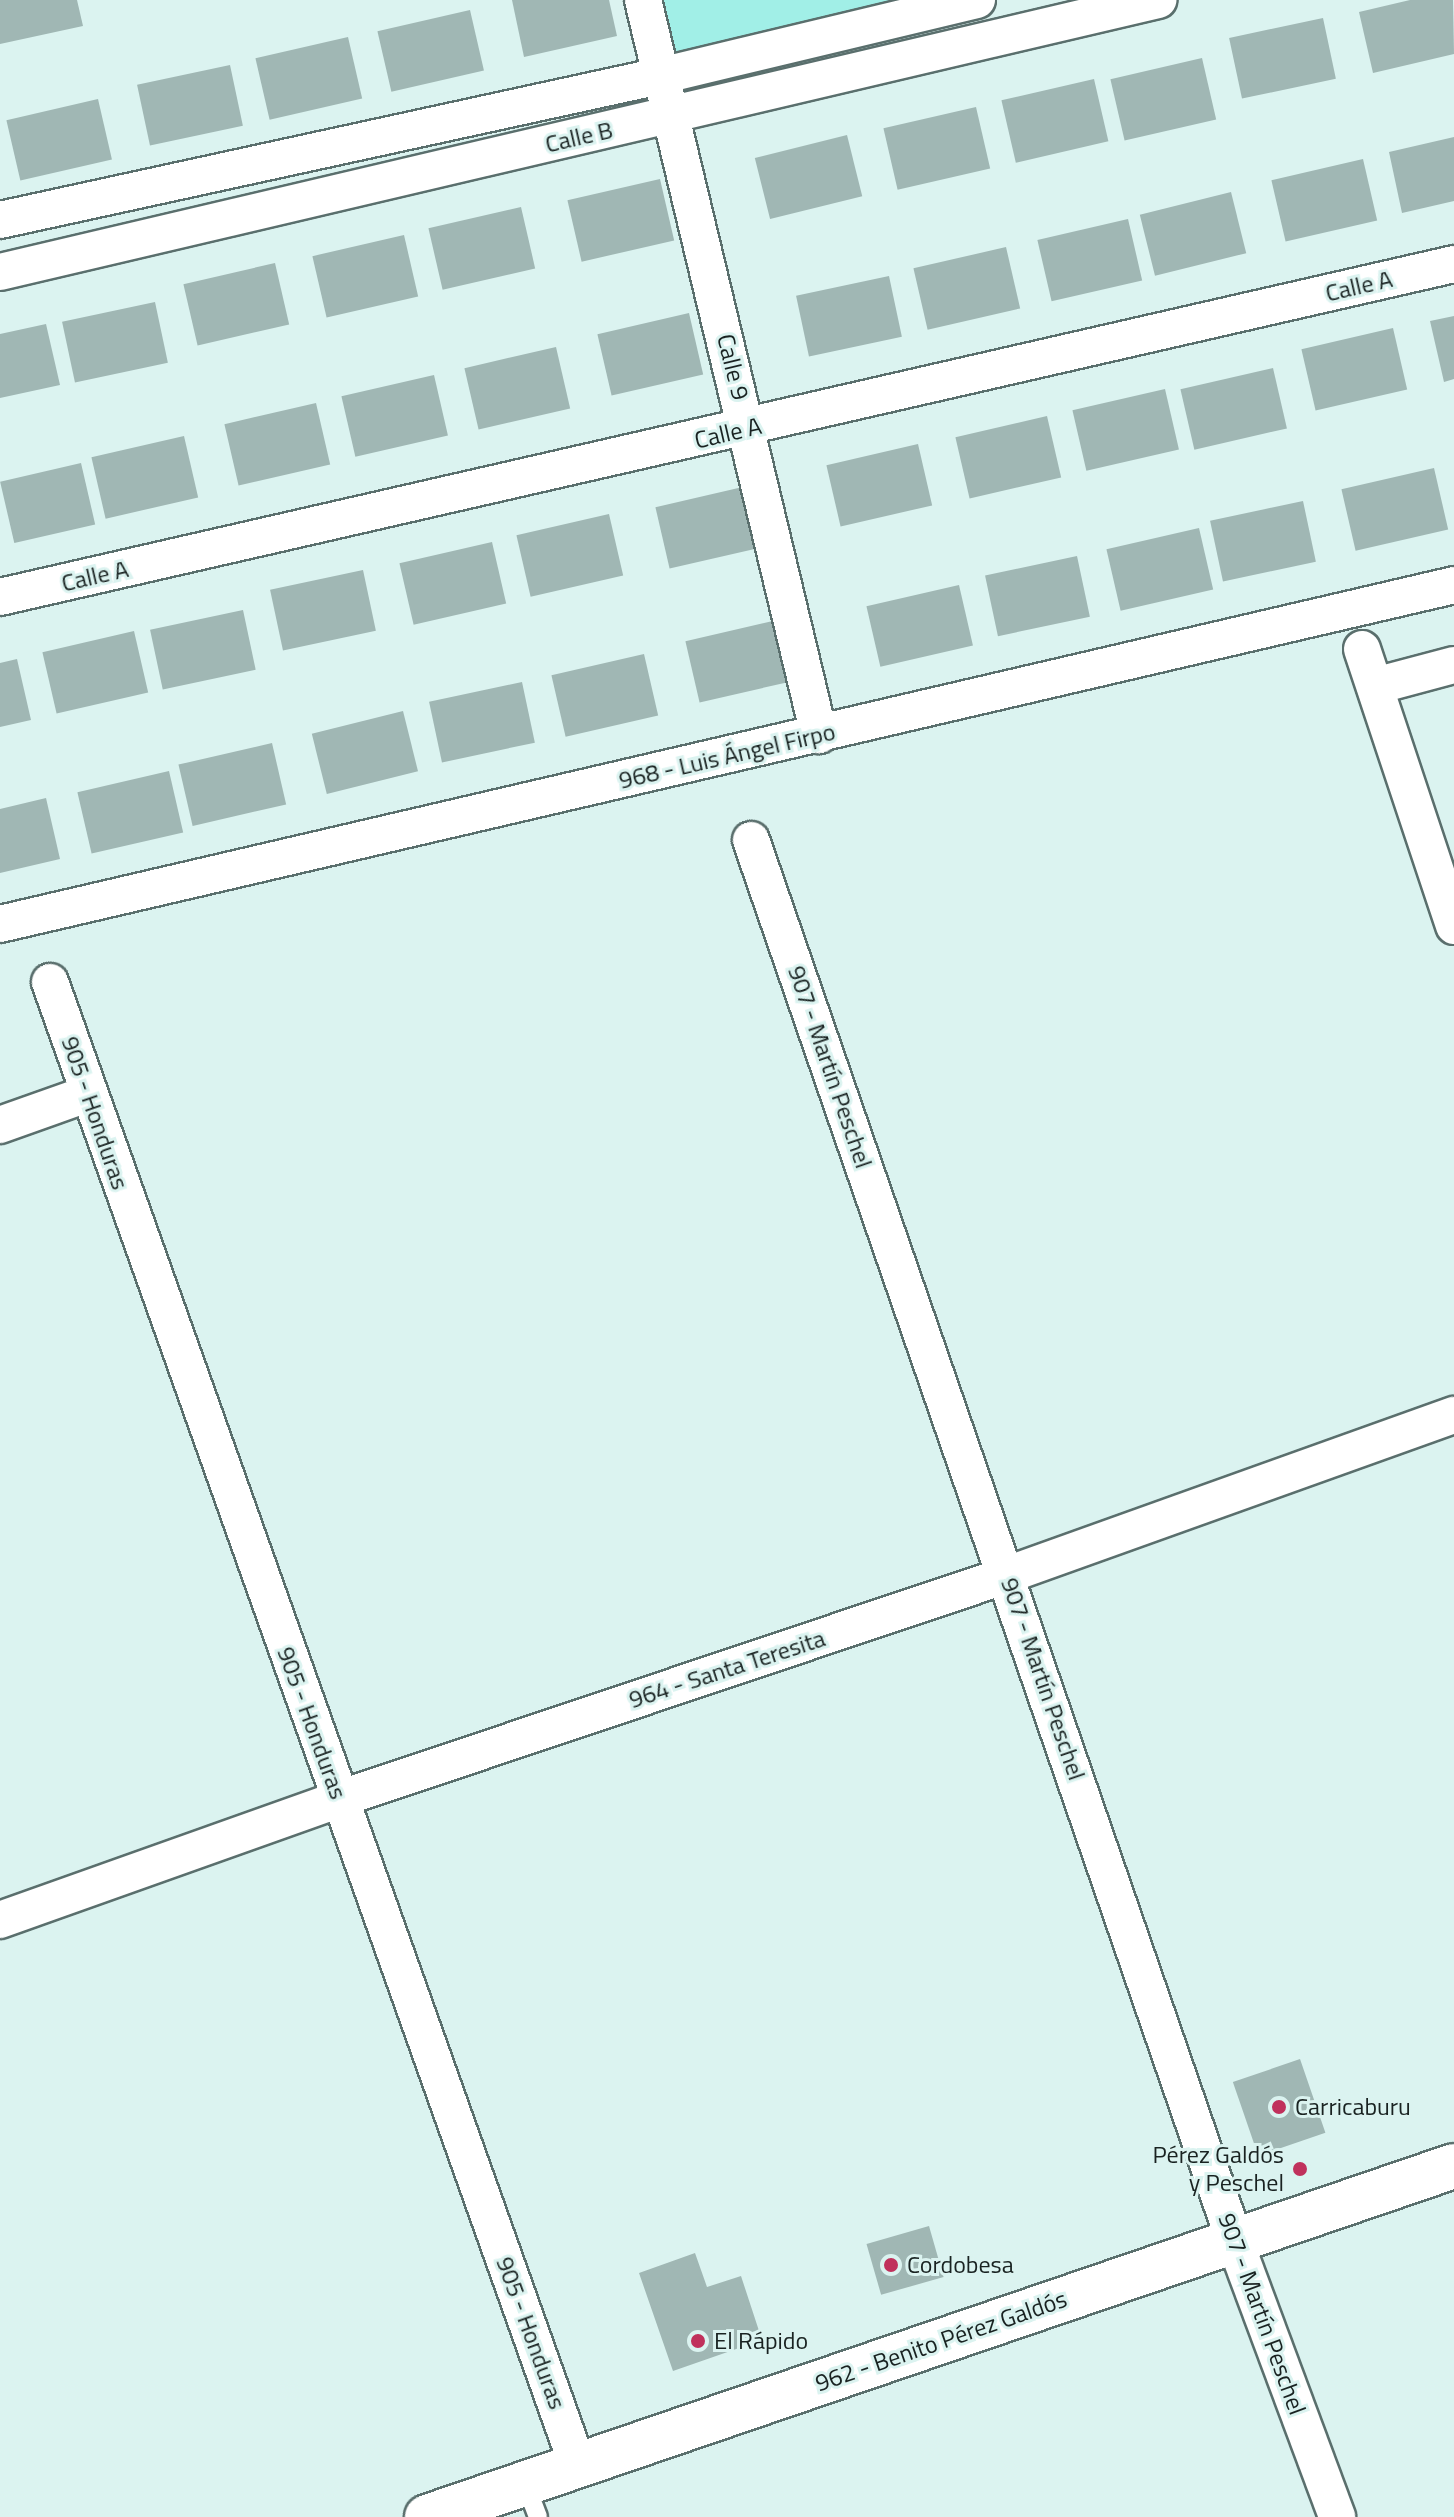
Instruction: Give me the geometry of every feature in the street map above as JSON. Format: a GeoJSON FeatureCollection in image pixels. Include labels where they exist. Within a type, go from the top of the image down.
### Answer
{"type":"FeatureCollection","features":[{"type":"Feature","properties":{"kind":"main road","name":"962 - Benito Pérez Galdós"},"geometry":{"type":"LineString","coordinates":[[427,2517],[531,2500],[577,2464],[1454,2166]]}},
{"type":"Feature","properties":{"kind":"street","name":"Calle 9"},"geometry":{"type":"LineString","coordinates":[[643,0],[749,428],[819,735]]}},
{"type":"Feature","properties":{"kind":"street","name":"Calle B"},"geometry":{"type":"LineString","coordinates":[[0,220],[660,76],[977,0]]}},
{"type":"Feature","properties":{"kind":"street","name":"Calle B"},"geometry":{"type":"LineString","coordinates":[[0,272],[1158,0]]}},
{"type":"Feature","properties":{"kind":"street","name":"Calle A"},"geometry":{"type":"LineString","coordinates":[[0,597],[749,428],[1454,264]]}},
{"type":"Feature","properties":{"kind":"street","name":"968 - Luis Ángel Firpo"},"geometry":{"type":"LineString","coordinates":[[0,924],[1454,585]]}},
{"type":"Feature","properties":{"kind":"street"},"geometry":{"type":"LineString","coordinates":[[1362,649],[1454,926]]}},
{"type":"Feature","properties":{"kind":"street"},"geometry":{"type":"LineString","coordinates":[[1375,686],[1454,665]]}},
{"type":"Feature","properties":{"kind":"street","name":"907 - Martín Peschel"},"geometry":{"type":"LineString","coordinates":[[751,840],[1235,2242],[1337,2517]]}},
{"type":"Feature","properties":{"kind":"street","name":"905 - Honduras"},"geometry":{"type":"LineString","coordinates":[[50,982],[87,1094],[577,2464]]}},
{"type":"Feature","properties":{"kind":"street"},"geometry":{"type":"LineString","coordinates":[[0,1125],[87,1094]]}},
{"type":"Feature","properties":{"kind":"street","name":"964 - Santa Teresita"},"geometry":{"type":"LineString","coordinates":[[0,1920],[339,1799],[1007,1575],[1454,1415]]}},
{"type":"Feature","properties":{"kind":"shaded area"},"geometry":{"type":"Polygon","coordinates":[[[643,0],[977,0],[660,76],[643,0]]]}},
{"type":"Feature","properties":{"kind":"building"},"geometry":{"type":"Polygon","coordinates":[[[0,0],[77,0],[83,26],[0,44],[0,0]]]}},
{"type":"Feature","properties":{"kind":"building"},"geometry":{"type":"Polygon","coordinates":[[[512,0],[609,0],[617,36],[524,57],[512,0]]]}},
{"type":"Feature","properties":{"kind":"building"},"geometry":{"type":"Polygon","coordinates":[[[1410,0],[1453,0],[1454,54],[1373,73],[1359,12],[1410,0]]]}},
{"type":"Feature","properties":{"kind":"building"},"geometry":{"type":"Polygon","coordinates":[[[470,10],[484,70],[391,92],[377,31],[470,10]]]}},
{"type":"Feature","properties":{"kind":"building"},"geometry":{"type":"Polygon","coordinates":[[[1323,18],[1336,79],[1242,99],[1229,38],[1323,18]]]}},
{"type":"Feature","properties":{"kind":"building"},"geometry":{"type":"Polygon","coordinates":[[[348,37],[362,98],[270,120],[255,58],[348,37]]]}},
{"type":"Feature","properties":{"kind":"building"},"geometry":{"type":"Polygon","coordinates":[[[1202,58],[1216,119],[1125,141],[1110,79],[1202,58]]]}},
{"type":"Feature","properties":{"kind":"building"},"geometry":{"type":"Polygon","coordinates":[[[230,65],[243,126],[150,145],[137,85],[230,65]]]}},
{"type":"Feature","properties":{"kind":"building"},"geometry":{"type":"Polygon","coordinates":[[[1094,79],[1108,141],[1016,163],[1001,100],[1094,79]]]}},
{"type":"Feature","properties":{"kind":"building"},"geometry":{"type":"Polygon","coordinates":[[[98,99],[112,159],[20,181],[6,120],[98,99]]]}},
{"type":"Feature","properties":{"kind":"building"},"geometry":{"type":"Polygon","coordinates":[[[976,107],[990,168],[898,190],[883,128],[976,107]]]}},
{"type":"Feature","properties":{"kind":"building"},"geometry":{"type":"Polygon","coordinates":[[[847,135],[862,196],[770,219],[755,158],[847,135]]]}},
{"type":"Feature","properties":{"kind":"building"},"geometry":{"type":"Polygon","coordinates":[[[1454,137],[1454,201],[1402,213],[1389,152],[1454,137]]]}},
{"type":"Feature","properties":{"kind":"building"},"geometry":{"type":"Polygon","coordinates":[[[1363,159],[1377,220],[1286,242],[1271,180],[1363,159]]]}},
{"type":"Feature","properties":{"kind":"building"},"geometry":{"type":"Polygon","coordinates":[[[660,179],[674,240],[582,262],[567,200],[660,179]]]}},
{"type":"Feature","properties":{"kind":"building"},"geometry":{"type":"Polygon","coordinates":[[[1231,192],[1246,253],[1155,276],[1140,215],[1231,192]]]}},
{"type":"Feature","properties":{"kind":"building"},"geometry":{"type":"Polygon","coordinates":[[[521,207],[535,268],[443,290],[428,228],[521,207]]]}},
{"type":"Feature","properties":{"kind":"building"},"geometry":{"type":"Polygon","coordinates":[[[1128,219],[1142,280],[1052,301],[1037,240],[1128,219]]]}},
{"type":"Feature","properties":{"kind":"building"},"geometry":{"type":"Polygon","coordinates":[[[404,235],[418,296],[327,318],[312,256],[404,235]]]}},
{"type":"Feature","properties":{"kind":"building"},"geometry":{"type":"Polygon","coordinates":[[[1006,247],[1020,308],[928,330],[913,268],[1006,247]]]}},
{"type":"Feature","properties":{"kind":"building"},"geometry":{"type":"Polygon","coordinates":[[[275,263],[289,324],[198,346],[183,284],[275,263]]]}},
{"type":"Feature","properties":{"kind":"building"},"geometry":{"type":"Polygon","coordinates":[[[889,276],[902,337],[809,356],[796,296],[889,276]]]}},
{"type":"Feature","properties":{"kind":"building"},"geometry":{"type":"Polygon","coordinates":[[[155,302],[168,363],[75,382],[62,322],[155,302]]]}},
{"type":"Feature","properties":{"kind":"building"},"geometry":{"type":"Polygon","coordinates":[[[689,313],[703,374],[612,396],[597,334],[689,313]]]}},
{"type":"Feature","properties":{"kind":"building"},"geometry":{"type":"Polygon","coordinates":[[[1454,316],[1454,379],[1444,382],[1430,321],[1454,316]]]}},
{"type":"Feature","properties":{"kind":"building"},"geometry":{"type":"Polygon","coordinates":[[[46,324],[60,385],[0,398],[0,334],[46,324]]]}},
{"type":"Feature","properties":{"kind":"building"},"geometry":{"type":"Polygon","coordinates":[[[1393,328],[1407,389],[1316,411],[1301,349],[1393,328]]]}},
{"type":"Feature","properties":{"kind":"building"},"geometry":{"type":"Polygon","coordinates":[[[556,347],[570,408],[479,430],[464,368],[556,347]]]}},
{"type":"Feature","properties":{"kind":"building"},"geometry":{"type":"Polygon","coordinates":[[[1273,368],[1287,428],[1194,450],[1180,389],[1273,368]]]}},
{"type":"Feature","properties":{"kind":"building"},"geometry":{"type":"Polygon","coordinates":[[[434,375],[448,435],[355,457],[341,396],[434,375]]]}},
{"type":"Feature","properties":{"kind":"building"},"geometry":{"type":"Polygon","coordinates":[[[1165,389],[1179,449],[1086,471],[1072,410],[1165,389]]]}},
{"type":"Feature","properties":{"kind":"building"},"geometry":{"type":"Polygon","coordinates":[[[316,403],[330,464],[239,486],[224,424],[316,403]]]}},
{"type":"Feature","properties":{"kind":"building"},"geometry":{"type":"Polygon","coordinates":[[[1047,416],[1061,477],[970,499],[955,437],[1047,416]]]}},
{"type":"Feature","properties":{"kind":"building"},"geometry":{"type":"Polygon","coordinates":[[[184,436],[198,497],[106,519],[91,457],[184,436]]]}},
{"type":"Feature","properties":{"kind":"building"},"geometry":{"type":"Polygon","coordinates":[[[918,444],[932,505],[841,527],[826,465],[918,444]]]}},
{"type":"Feature","properties":{"kind":"building"},"geometry":{"type":"Polygon","coordinates":[[[81,463],[95,524],[14,543],[0,482],[81,463]]]}},
{"type":"Feature","properties":{"kind":"building"},"geometry":{"type":"Polygon","coordinates":[[[1434,468],[1448,529],[1356,551],[1341,489],[1434,468]]]}},
{"type":"Feature","properties":{"kind":"building"},"geometry":{"type":"Polygon","coordinates":[[[747,486],[761,547],[670,569],[655,507],[747,486]]]}},
{"type":"Feature","properties":{"kind":"building"},"geometry":{"type":"Polygon","coordinates":[[[1303,501],[1316,562],[1223,581],[1210,521],[1303,501]]]}},
{"type":"Feature","properties":{"kind":"building"},"geometry":{"type":"Polygon","coordinates":[[[609,514],[623,575],[531,597],[516,535],[609,514]]]}},
{"type":"Feature","properties":{"kind":"building"},"geometry":{"type":"Polygon","coordinates":[[[1199,528],[1213,589],[1121,611],[1106,549],[1199,528]]]}},
{"type":"Feature","properties":{"kind":"building"},"geometry":{"type":"Polygon","coordinates":[[[492,542],[506,603],[414,625],[399,563],[492,542]]]}},
{"type":"Feature","properties":{"kind":"building"},"geometry":{"type":"Polygon","coordinates":[[[1077,556],[1090,617],[998,636],[985,576],[1077,556]]]}},
{"type":"Feature","properties":{"kind":"building"},"geometry":{"type":"Polygon","coordinates":[[[363,570],[376,631],[283,650],[270,590],[363,570]]]}},
{"type":"Feature","properties":{"kind":"building"},"geometry":{"type":"Polygon","coordinates":[[[959,585],[973,645],[880,667],[866,606],[959,585]]]}},
{"type":"Feature","properties":{"kind":"building"},"geometry":{"type":"Polygon","coordinates":[[[243,610],[256,670],[163,689],[150,630],[243,610]]]}},
{"type":"Feature","properties":{"kind":"building"},"geometry":{"type":"Polygon","coordinates":[[[777,620],[791,681],[700,703],[685,641],[777,620]]]}},
{"type":"Feature","properties":{"kind":"building"},"geometry":{"type":"Polygon","coordinates":[[[134,631],[148,692],[57,714],[42,652],[134,631]]]}},
{"type":"Feature","properties":{"kind":"building"},"geometry":{"type":"Polygon","coordinates":[[[644,654],[658,715],[566,737],[551,675],[644,654]]]}},
{"type":"Feature","properties":{"kind":"building"},"geometry":{"type":"Polygon","coordinates":[[[17,659],[31,720],[0,727],[0,663],[17,659]]]}},
{"type":"Feature","properties":{"kind":"building"},"geometry":{"type":"Polygon","coordinates":[[[522,682],[535,743],[442,762],[429,702],[522,682]]]}},
{"type":"Feature","properties":{"kind":"building"},"geometry":{"type":"Polygon","coordinates":[[[403,711],[418,771],[327,794],[312,734],[403,711]]]}},
{"type":"Feature","properties":{"kind":"building"},"geometry":{"type":"Polygon","coordinates":[[[272,743],[286,804],[193,826],[178,765],[272,743]]]}},
{"type":"Feature","properties":{"kind":"building"},"geometry":{"type":"Polygon","coordinates":[[[169,771],[183,832],[92,854],[77,792],[169,771]]]}},
{"type":"Feature","properties":{"kind":"building"},"geometry":{"type":"Polygon","coordinates":[[[46,798],[60,859],[0,873],[0,809],[46,798]]]}},
{"type":"Feature","properties":{"kind":"building","name":"Carricaburu"},"geometry":{"type":"Polygon","coordinates":[[[1300,2059],[1325,2133],[1258,2156],[1233,2082],[1300,2059]]]}},
{"type":"Feature","properties":{"kind":"building"},"geometry":{"type":"Polygon","coordinates":[[[929,2226],[944,2277],[881,2295],[867,2244],[929,2226]]]}},
{"type":"Feature","properties":{"kind":"building"},"geometry":{"type":"Polygon","coordinates":[[[695,2253],[707,2287],[741,2276],[762,2340],[673,2371],[639,2273],[695,2253]]]}},
{"type":"Feature","properties":{"kind":"place","name":"Carricaburu"},"geometry":{"type":"Point","coordinates":[1279,2107]}},
{"type":"Feature","properties":{"kind":"place","name":"Pérez Galdós y Peschel"},"geometry":{"type":"Point","coordinates":[1300,2169]}},
{"type":"Feature","properties":{"kind":"place","name":"Cordobesa"},"geometry":{"type":"Point","coordinates":[891,2265]}},
{"type":"Feature","properties":{"kind":"place","name":"El Rápido"},"geometry":{"type":"Point","coordinates":[698,2341]}}]}
